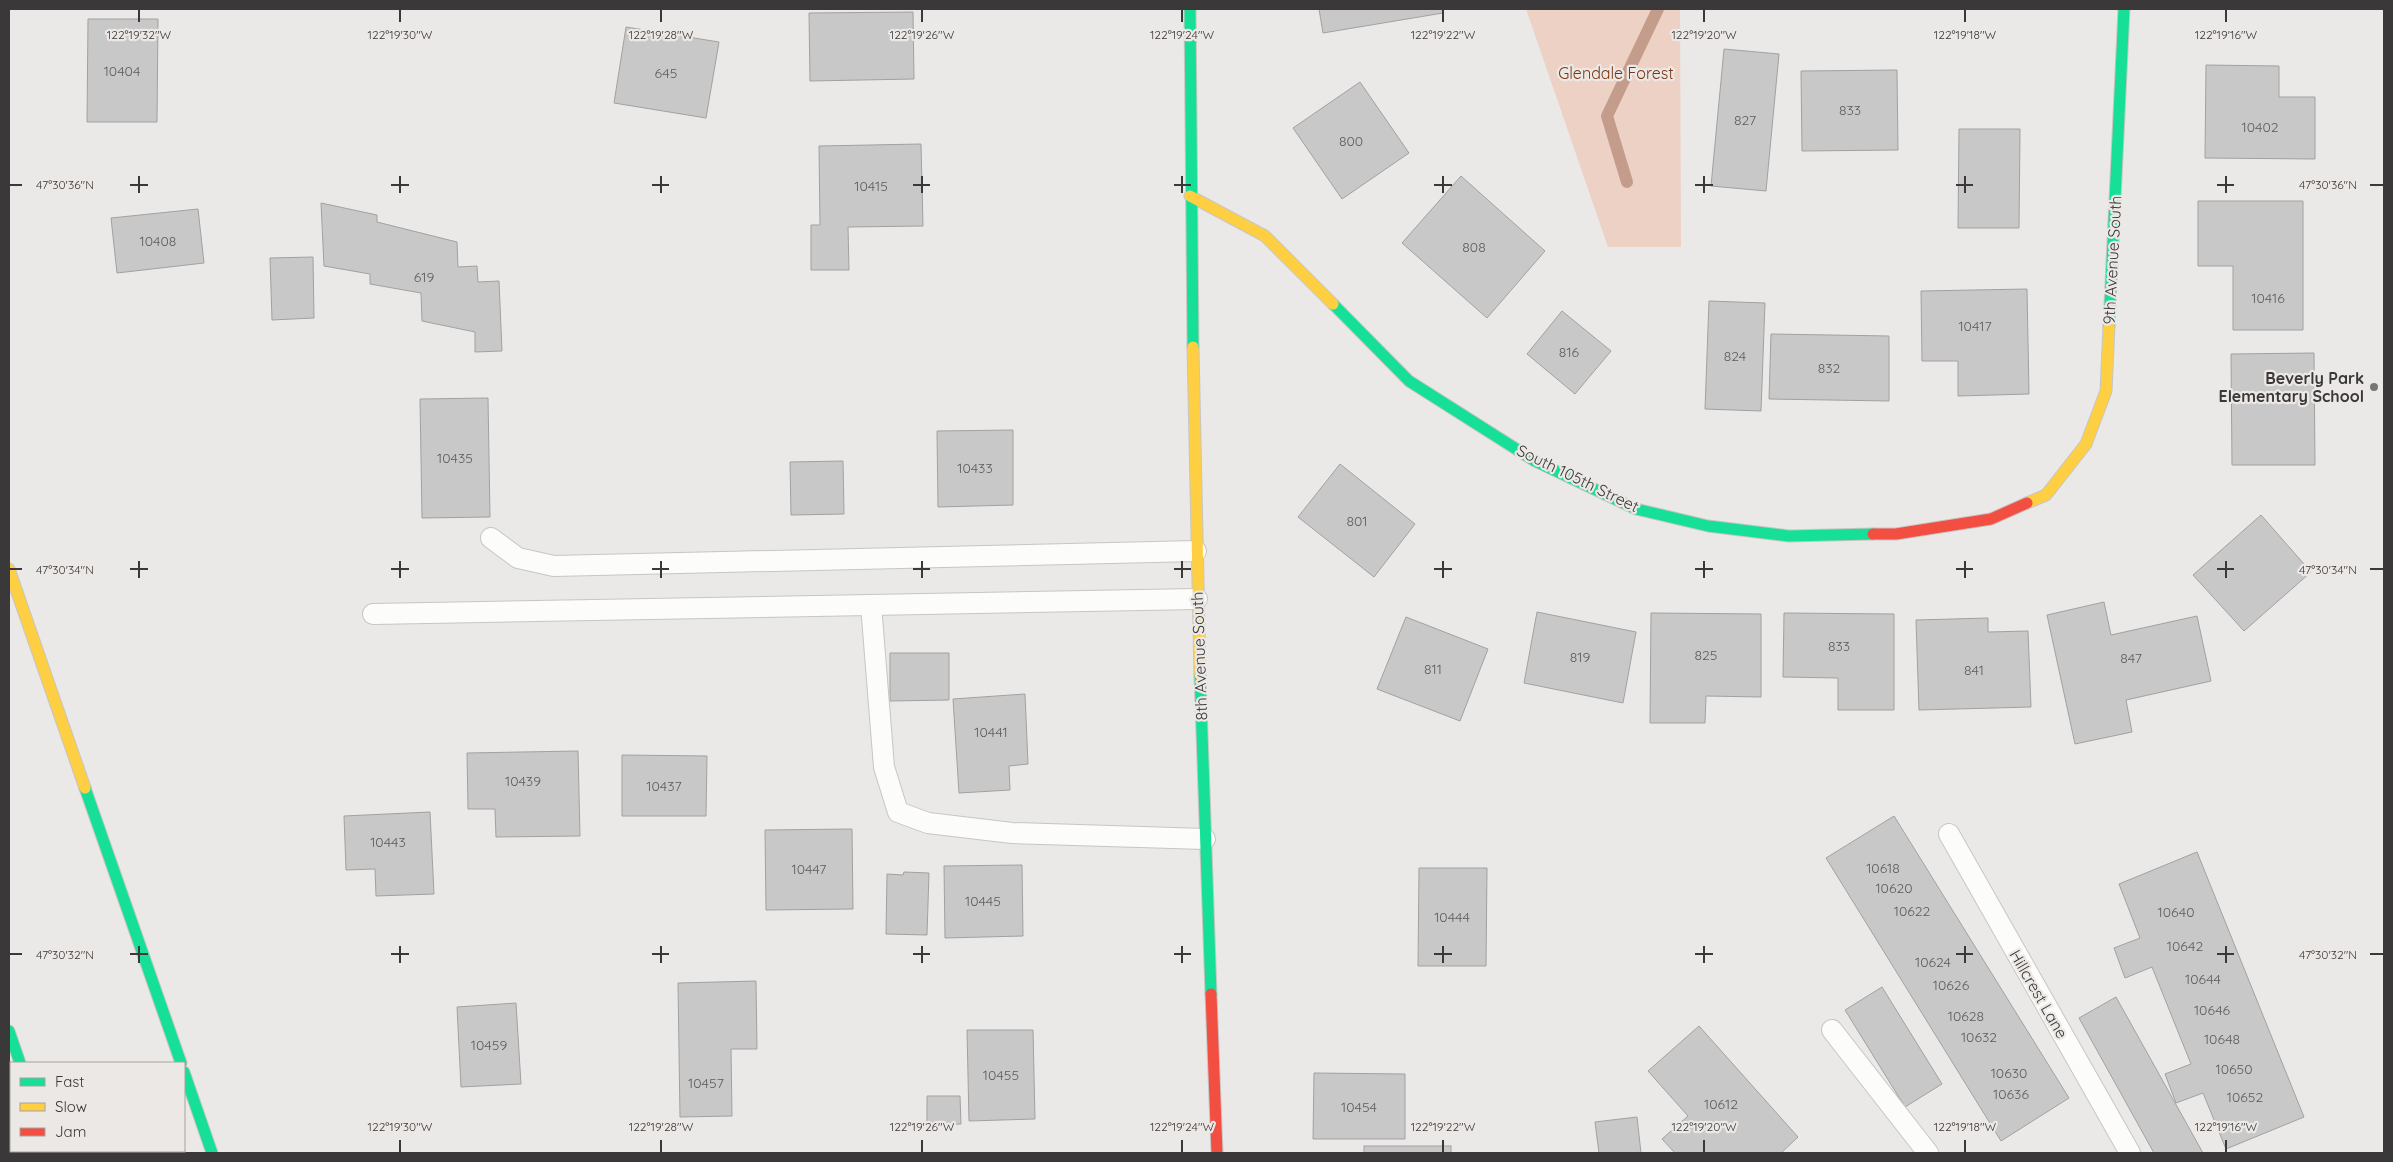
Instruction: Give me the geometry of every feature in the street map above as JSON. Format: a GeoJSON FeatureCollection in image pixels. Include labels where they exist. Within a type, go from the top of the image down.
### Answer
{"type":"FeatureCollection","features":[{"type":"Feature","properties":{"kind":"main road","name":"8th Avenue South"},"geometry":{"type":"LineString","coordinates":[[1190,9],[1190,196],[1197,599],[1217,1153]]}},
{"type":"Feature","properties":{"kind":"main road","name":"9th Avenue South"},"geometry":{"type":"LineString","coordinates":[[2046,495],[2086,444],[2106,391],[2124,9]]}},
{"type":"Feature","properties":{"kind":"main road","name":"South 105th Street"},"geometry":{"type":"LineString","coordinates":[[1190,196],[1265,236],[1409,381],[1535,461],[1636,509],[1708,526],[1790,536],[1896,534],[1991,519],[2046,495]]}},
{"type":"Feature","properties":{"kind":"main road"},"geometry":{"type":"LineString","coordinates":[[9,569],[181,1062]]}},
{"type":"Feature","properties":{"kind":"main road"},"geometry":{"type":"LineString","coordinates":[[9,1031],[20,1062]]}},
{"type":"Feature","properties":{"kind":"main road"},"geometry":{"type":"LineString","coordinates":[[185,1075],[212,1153]]}},
{"type":"Feature","properties":{"kind":"lane"},"geometry":{"type":"LineString","coordinates":[[490,538],[518,558],[554,566],[1196,551]]}},
{"type":"Feature","properties":{"kind":"lane"},"geometry":{"type":"LineString","coordinates":[[373,614],[1197,599]]}},
{"type":"Feature","properties":{"kind":"lane"},"geometry":{"type":"LineString","coordinates":[[871,605],[884,767],[898,812],[928,823],[1012,833],[1206,839]]}},
{"type":"Feature","properties":{"kind":"lane","name":"Hillcrest Lane"},"geometry":{"type":"LineString","coordinates":[[1949,834],[2130,1153]]}},
{"type":"Feature","properties":{"kind":"lane"},"geometry":{"type":"LineString","coordinates":[[1832,1030],[1928,1153]]}},
{"type":"Feature","properties":{"kind":"green space","name":"Glendale Forest"},"geometry":{"type":"Polygon","coordinates":[[[1526,9],[1680,9],[1681,247],[1608,247],[1526,9]]]}},
{"type":"Feature","properties":{"kind":"building"},"geometry":{"type":"Polygon","coordinates":[[[1319,9],[1442,9],[1443,13],[1323,33],[1319,9]]]}},
{"type":"Feature","properties":{"kind":"building"},"geometry":{"type":"Polygon","coordinates":[[[913,12],[914,79],[810,81],[809,13],[913,12]]]}},
{"type":"Feature","properties":{"kind":"building"},"geometry":{"type":"Polygon","coordinates":[[[88,19],[158,19],[157,122],[87,122],[88,19]]]}},
{"type":"Feature","properties":{"kind":"building"},"geometry":{"type":"Polygon","coordinates":[[[626,27],[719,42],[706,118],[614,103],[626,27]]]}},
{"type":"Feature","properties":{"kind":"building"},"geometry":{"type":"Polygon","coordinates":[[[1724,49],[1779,54],[1766,191],[1711,186],[1724,49]]]}},
{"type":"Feature","properties":{"kind":"building"},"geometry":{"type":"Polygon","coordinates":[[[2206,65],[2279,66],[2279,97],[2315,97],[2315,159],[2205,158],[2206,65]]]}},
{"type":"Feature","properties":{"kind":"building"},"geometry":{"type":"Polygon","coordinates":[[[1897,70],[1898,150],[1802,151],[1801,71],[1897,70]]]}},
{"type":"Feature","properties":{"kind":"building"},"geometry":{"type":"Polygon","coordinates":[[[1360,82],[1409,153],[1342,199],[1293,128],[1360,82]]]}},
{"type":"Feature","properties":{"kind":"building"},"geometry":{"type":"Polygon","coordinates":[[[1959,129],[2020,129],[2019,228],[1958,228],[1959,129]]]}},
{"type":"Feature","properties":{"kind":"building"},"geometry":{"type":"Polygon","coordinates":[[[921,144],[923,226],[848,227],[849,270],[811,270],[811,225],[820,225],[819,146],[921,144]]]}},
{"type":"Feature","properties":{"kind":"building"},"geometry":{"type":"Polygon","coordinates":[[[1461,176],[1545,251],[1487,318],[1402,243],[1461,176]]]}},
{"type":"Feature","properties":{"kind":"building"},"geometry":{"type":"Polygon","coordinates":[[[2198,201],[2303,201],[2303,330],[2233,330],[2233,266],[2198,266],[2198,201]]]}},
{"type":"Feature","properties":{"kind":"building"},"geometry":{"type":"Polygon","coordinates":[[[321,203],[377,215],[377,222],[457,242],[458,267],[477,266],[478,282],[499,281],[502,351],[475,352],[475,332],[422,321],[421,293],[370,284],[370,274],[324,266],[321,203]]]}},
{"type":"Feature","properties":{"kind":"building"},"geometry":{"type":"Polygon","coordinates":[[[198,209],[204,263],[117,273],[111,218],[198,209]]]}},
{"type":"Feature","properties":{"kind":"building"},"geometry":{"type":"Polygon","coordinates":[[[313,257],[314,318],[272,320],[270,258],[313,257]]]}},
{"type":"Feature","properties":{"kind":"building"},"geometry":{"type":"Polygon","coordinates":[[[2027,289],[2029,394],[1958,396],[1958,361],[1922,361],[1921,291],[2027,289]]]}},
{"type":"Feature","properties":{"kind":"building"},"geometry":{"type":"Polygon","coordinates":[[[1709,301],[1765,303],[1761,411],[1705,409],[1709,301]]]}},
{"type":"Feature","properties":{"kind":"building"},"geometry":{"type":"Polygon","coordinates":[[[1562,311],[1611,351],[1575,394],[1527,354],[1562,311]]]}},
{"type":"Feature","properties":{"kind":"building"},"geometry":{"type":"Polygon","coordinates":[[[1771,334],[1889,336],[1889,401],[1769,399],[1771,334]]]}},
{"type":"Feature","properties":{"kind":"building"},"geometry":{"type":"Polygon","coordinates":[[[2314,353],[2315,465],[2232,465],[2231,354],[2314,353]]]}},
{"type":"Feature","properties":{"kind":"building"},"geometry":{"type":"Polygon","coordinates":[[[488,398],[490,517],[422,518],[420,399],[488,398]]]}},
{"type":"Feature","properties":{"kind":"building"},"geometry":{"type":"Polygon","coordinates":[[[1013,430],[1013,505],[938,507],[937,431],[1013,430]]]}},
{"type":"Feature","properties":{"kind":"building"},"geometry":{"type":"Polygon","coordinates":[[[843,461],[844,514],[791,515],[790,462],[843,461]]]}},
{"type":"Feature","properties":{"kind":"building"},"geometry":{"type":"Polygon","coordinates":[[[1340,464],[1415,524],[1374,577],[1298,517],[1340,464]]]}},
{"type":"Feature","properties":{"kind":"building"},"geometry":{"type":"Polygon","coordinates":[[[2261,515],[2311,572],[2244,631],[2193,575],[2261,515]]]}},
{"type":"Feature","properties":{"kind":"building"},"geometry":{"type":"Polygon","coordinates":[[[2104,602],[2111,635],[2197,616],[2211,681],[2126,700],[2132,732],[2075,744],[2047,615],[2104,602]]]}},
{"type":"Feature","properties":{"kind":"building"},"geometry":{"type":"Polygon","coordinates":[[[1537,612],[1636,632],[1623,703],[1524,683],[1537,612]]]}},
{"type":"Feature","properties":{"kind":"building"},"geometry":{"type":"Polygon","coordinates":[[[1651,613],[1761,614],[1761,697],[1706,696],[1705,723],[1650,723],[1651,613]]]}},
{"type":"Feature","properties":{"kind":"building"},"geometry":{"type":"Polygon","coordinates":[[[1784,613],[1894,614],[1894,710],[1838,710],[1838,678],[1783,677],[1784,613]]]}},
{"type":"Feature","properties":{"kind":"building"},"geometry":{"type":"Polygon","coordinates":[[[1406,617],[1488,649],[1460,721],[1377,689],[1406,617]]]}},
{"type":"Feature","properties":{"kind":"building"},"geometry":{"type":"Polygon","coordinates":[[[1988,618],[1988,632],[2028,631],[2031,707],[1919,710],[1916,620],[1988,618]]]}},
{"type":"Feature","properties":{"kind":"building"},"geometry":{"type":"Polygon","coordinates":[[[890,653],[949,653],[949,700],[890,701],[890,653]]]}},
{"type":"Feature","properties":{"kind":"building"},"geometry":{"type":"Polygon","coordinates":[[[1025,694],[1028,764],[1009,766],[1010,790],[959,793],[953,699],[1025,694]]]}},
{"type":"Feature","properties":{"kind":"building"},"geometry":{"type":"Polygon","coordinates":[[[578,751],[580,836],[496,837],[495,809],[468,809],[467,753],[578,751]]]}},
{"type":"Feature","properties":{"kind":"building"},"geometry":{"type":"Polygon","coordinates":[[[622,755],[707,756],[706,816],[622,816],[622,755]]]}},
{"type":"Feature","properties":{"kind":"building"},"geometry":{"type":"Polygon","coordinates":[[[430,812],[434,894],[376,896],[375,869],[346,870],[344,816],[430,812]]]}},
{"type":"Feature","properties":{"kind":"building"},"geometry":{"type":"Polygon","coordinates":[[[1894,816],[2069,1098],[2001,1141],[1826,858],[1894,816]]]}},
{"type":"Feature","properties":{"kind":"building"},"geometry":{"type":"Polygon","coordinates":[[[852,829],[853,909],[766,910],[765,830],[852,829]]]}},
{"type":"Feature","properties":{"kind":"building"},"geometry":{"type":"Polygon","coordinates":[[[2197,852],[2304,1117],[2226,1149],[2203,1093],[2176,1103],[2165,1074],[2191,1064],[2152,967],[2125,978],[2114,948],[2140,938],[2119,884],[2197,852]]]}},
{"type":"Feature","properties":{"kind":"building"},"geometry":{"type":"Polygon","coordinates":[[[1022,865],[1023,936],[945,938],[944,866],[1022,865]]]}},
{"type":"Feature","properties":{"kind":"building"},"geometry":{"type":"Polygon","coordinates":[[[1419,868],[1487,868],[1486,966],[1418,966],[1419,868]]]}},
{"type":"Feature","properties":{"kind":"building"},"geometry":{"type":"Polygon","coordinates":[[[904,872],[929,873],[927,935],[886,934],[887,874],[903,875],[904,872]]]}},
{"type":"Feature","properties":{"kind":"building"},"geometry":{"type":"Polygon","coordinates":[[[756,981],[757,1049],[731,1049],[732,1116],[680,1117],[678,983],[756,981]]]}},
{"type":"Feature","properties":{"kind":"building"},"geometry":{"type":"Polygon","coordinates":[[[1882,987],[1942,1084],[1905,1107],[1845,1010],[1882,987]]]}},
{"type":"Feature","properties":{"kind":"building"},"geometry":{"type":"Polygon","coordinates":[[[2116,997],[2203,1153],[2154,1153],[2079,1018],[2116,997]]]}},
{"type":"Feature","properties":{"kind":"building"},"geometry":{"type":"Polygon","coordinates":[[[516,1003],[521,1084],[461,1087],[457,1007],[516,1003]]]}},
{"type":"Feature","properties":{"kind":"building"},"geometry":{"type":"Polygon","coordinates":[[[1699,1026],[1798,1137],[1781,1153],[1675,1153],[1662,1139],[1688,1116],[1648,1071],[1699,1026]]]}},
{"type":"Feature","properties":{"kind":"building"},"geometry":{"type":"Polygon","coordinates":[[[967,1030],[1033,1030],[1035,1119],[969,1121],[967,1030]]]}},
{"type":"Feature","properties":{"kind":"building"},"geometry":{"type":"Polygon","coordinates":[[[1314,1073],[1405,1074],[1405,1139],[1313,1139],[1314,1073]]]}},
{"type":"Feature","properties":{"kind":"building"},"geometry":{"type":"Polygon","coordinates":[[[927,1096],[960,1096],[961,1124],[927,1125],[927,1096]]]}},
{"type":"Feature","properties":{"kind":"building"},"geometry":{"type":"Polygon","coordinates":[[[1637,1117],[1641,1153],[1599,1153],[1595,1122],[1637,1117]]]}},
{"type":"Feature","properties":{"kind":"building"},"geometry":{"type":"Polygon","coordinates":[[[1364,1146],[1451,1146],[1451,1153],[1364,1153],[1364,1146]]]}},
{"type":"Feature","properties":{"kind":"waterway"},"geometry":{"type":"LineString","coordinates":[[1627,182],[1607,116],[1658,9]]}},
{"type":"Feature","properties":{"kind":"traffic: fast"},"geometry":{"type":"LineString","coordinates":[[1190,9],[1193,347]]}},
{"type":"Feature","properties":{"kind":"traffic: fast"},"geometry":{"type":"LineString","coordinates":[[2109,326],[2124,9]]}},
{"type":"Feature","properties":{"kind":"traffic: fast"},"geometry":{"type":"LineString","coordinates":[[1333,304],[1409,381],[1535,461],[1636,509],[1708,526],[1789,536],[1873,534]]}},
{"type":"Feature","properties":{"kind":"traffic: fast"},"geometry":{"type":"LineString","coordinates":[[1200,675],[1211,994]]}},
{"type":"Feature","properties":{"kind":"traffic: fast"},"geometry":{"type":"LineString","coordinates":[[85,788],[181,1062]]}},
{"type":"Feature","properties":{"kind":"traffic: fast"},"geometry":{"type":"LineString","coordinates":[[9,1031],[20,1062]]}},
{"type":"Feature","properties":{"kind":"traffic: fast"},"geometry":{"type":"LineString","coordinates":[[185,1075],[212,1153]]}},
{"type":"Feature","properties":{"kind":"traffic: slow"},"geometry":{"type":"LineString","coordinates":[[1190,196],[1265,236],[1333,304]]}},
{"type":"Feature","properties":{"kind":"traffic: slow"},"geometry":{"type":"LineString","coordinates":[[2027,503],[2046,495],[2086,444],[2106,391],[2109,326]]}},
{"type":"Feature","properties":{"kind":"traffic: slow"},"geometry":{"type":"LineString","coordinates":[[1193,347],[1200,675]]}},
{"type":"Feature","properties":{"kind":"traffic: slow"},"geometry":{"type":"LineString","coordinates":[[9,569],[85,788]]}},
{"type":"Feature","properties":{"kind":"traffic: jam"},"geometry":{"type":"LineString","coordinates":[[1873,534],[1896,534],[1991,519],[2027,503]]}},
{"type":"Feature","properties":{"kind":"traffic: jam"},"geometry":{"type":"LineString","coordinates":[[1211,994],[1217,1153]]}},
{"type":"Feature","properties":{"kind":"place","name":"Beverly Park Elementary School"},"geometry":{"type":"Point","coordinates":[2374,387]}}]}
